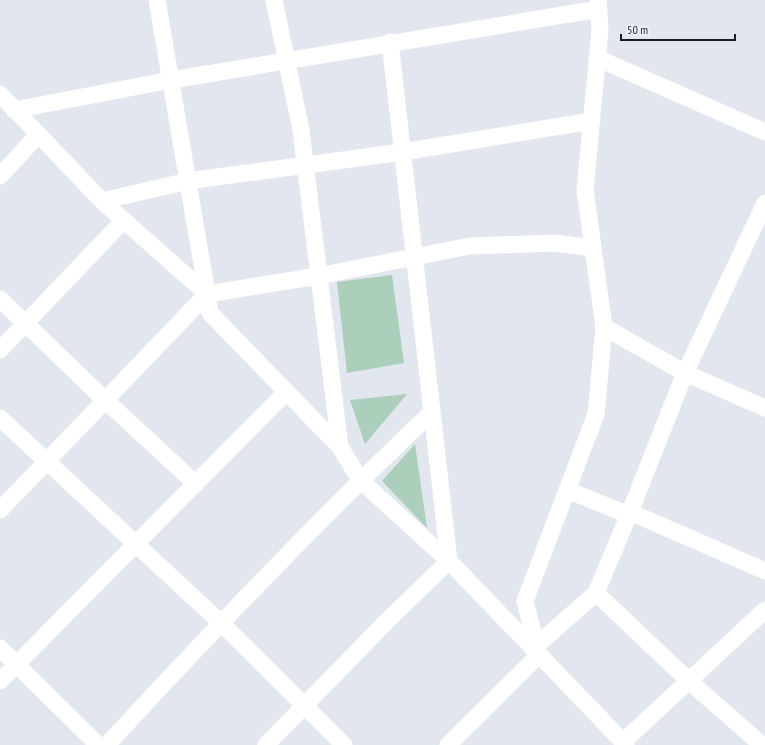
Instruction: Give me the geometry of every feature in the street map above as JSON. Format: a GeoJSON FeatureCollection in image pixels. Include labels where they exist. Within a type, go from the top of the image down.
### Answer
{"type":"FeatureCollection","features":[{"type":"Feature","properties":{"kind":"street"},"geometry":{"type":"LineString","coordinates":[[157,0],[210,313],[340,447],[360,480],[449,561],[538,650],[625,744],[689,681],[765,610]]}},
{"type":"Feature","properties":{"kind":"street"},"geometry":{"type":"LineString","coordinates":[[274,0],[301,130],[340,447]]}},
{"type":"Feature","properties":{"kind":"street"},"geometry":{"type":"LineString","coordinates":[[14,110],[171,80],[287,61],[599,4],[600,30],[585,190],[604,326],[596,414],[525,601],[538,650]]}},
{"type":"Feature","properties":{"kind":"street"},"geometry":{"type":"LineString","coordinates":[[390,42],[449,561]]}},
{"type":"Feature","properties":{"kind":"street"},"geometry":{"type":"LineString","coordinates":[[597,58],[765,132]]}},
{"type":"Feature","properties":{"kind":"street"},"geometry":{"type":"LineString","coordinates":[[0,94],[102,201],[207,294]]}},
{"type":"Feature","properties":{"kind":"street"},"geometry":{"type":"LineString","coordinates":[[102,201],[188,181],[402,152],[592,121]]}},
{"type":"Feature","properties":{"kind":"street"},"geometry":{"type":"LineString","coordinates":[[0,176],[38,134]]}},
{"type":"Feature","properties":{"kind":"street"},"geometry":{"type":"LineString","coordinates":[[448,745],[538,650],[596,593],[630,513],[685,373],[765,203]]}},
{"type":"Feature","properties":{"kind":"street"},"geometry":{"type":"LineString","coordinates":[[0,350],[124,220]]}},
{"type":"Feature","properties":{"kind":"street"},"geometry":{"type":"LineString","coordinates":[[0,510],[207,294],[318,276],[470,246],[554,243],[593,248]]}},
{"type":"Feature","properties":{"kind":"street"},"geometry":{"type":"LineString","coordinates":[[0,299],[26,322],[105,400],[196,484]]}},
{"type":"Feature","properties":{"kind":"street"},"geometry":{"type":"LineString","coordinates":[[604,326],[685,373],[765,408]]}},
{"type":"Feature","properties":{"kind":"street"},"geometry":{"type":"LineString","coordinates":[[0,681],[286,392]]}},
{"type":"Feature","properties":{"kind":"street"},"geometry":{"type":"LineString","coordinates":[[107,745],[220,622],[360,480],[432,412]]}},
{"type":"Feature","properties":{"kind":"street"},"geometry":{"type":"LineString","coordinates":[[0,418],[220,622],[344,745]]}},
{"type":"Feature","properties":{"kind":"street"},"geometry":{"type":"LineString","coordinates":[[567,490],[630,513],[765,571]]}},
{"type":"Feature","properties":{"kind":"street"},"geometry":{"type":"LineString","coordinates":[[266,745],[449,561]]}},
{"type":"Feature","properties":{"kind":"street"},"geometry":{"type":"LineString","coordinates":[[596,593],[689,681],[762,745]]}},
{"type":"Feature","properties":{"kind":"street"},"geometry":{"type":"LineString","coordinates":[[0,648],[98,745]]}},
{"type":"Feature","properties":{"kind":"green space"},"geometry":{"type":"Polygon","coordinates":[[[392,275],[404,363],[347,373],[337,282],[392,275]]]}},
{"type":"Feature","properties":{"kind":"green space"},"geometry":{"type":"Polygon","coordinates":[[[407,394],[365,444],[350,400],[407,394]]]}},
{"type":"Feature","properties":{"kind":"green space"},"geometry":{"type":"Polygon","coordinates":[[[415,444],[427,528],[382,481],[415,444]]]}}]}
